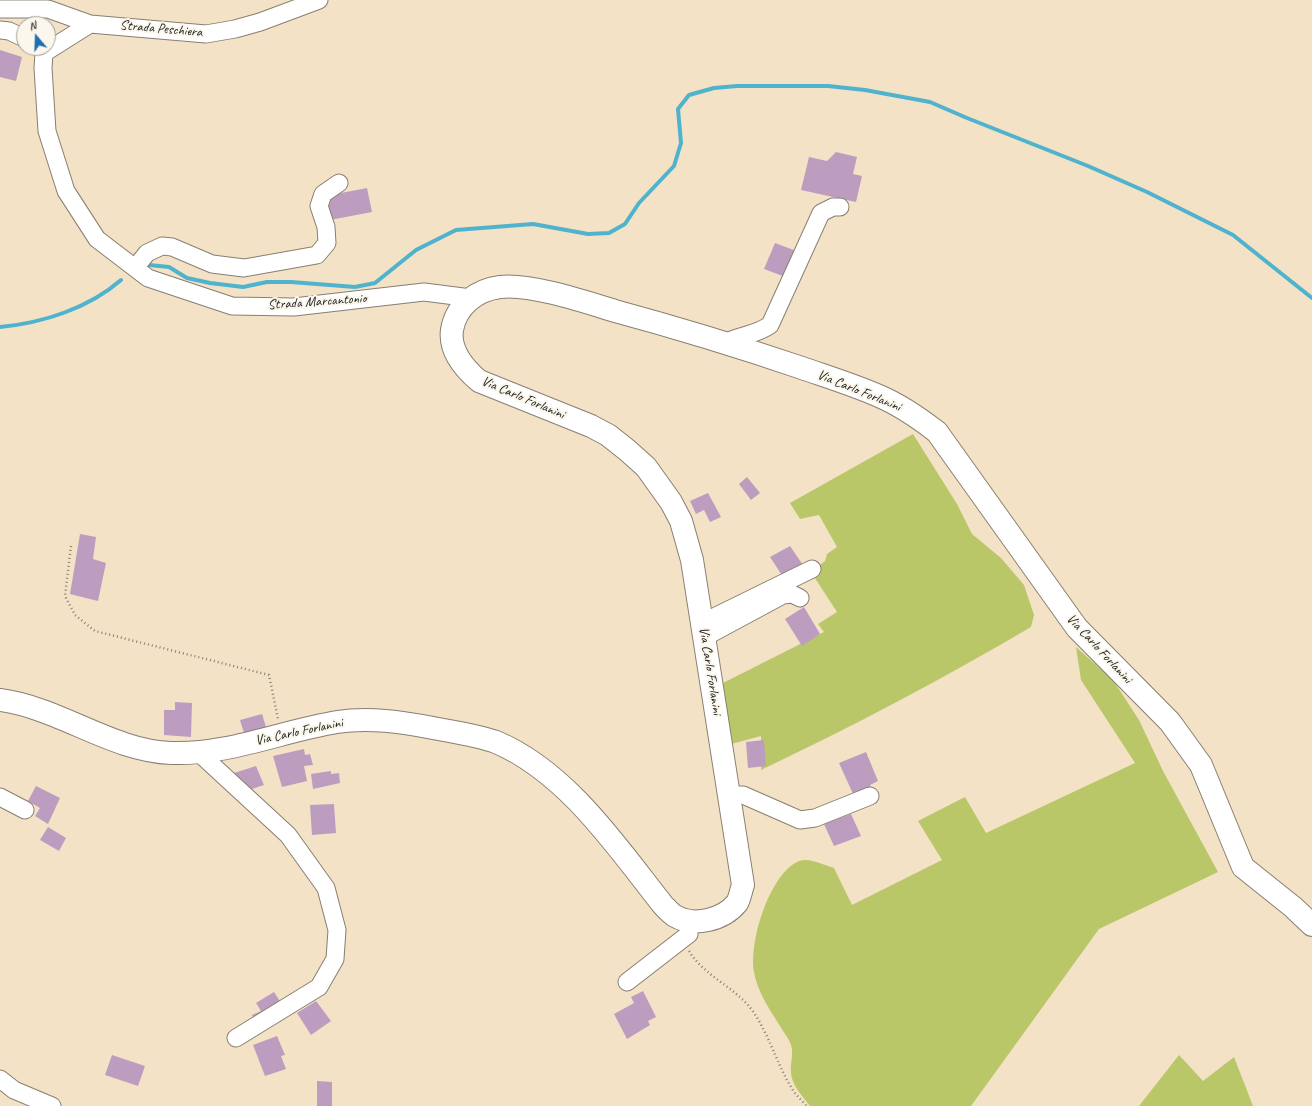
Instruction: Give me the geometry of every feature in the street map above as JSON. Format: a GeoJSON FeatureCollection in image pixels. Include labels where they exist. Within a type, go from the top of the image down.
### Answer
{"type":"FeatureCollection","features":[{"type":"Feature","properties":{"kind":"main road","name":"Via Carlo Forlanini"},"geometry":{"type":"LineString","coordinates":[[0,700],[43,710],[130,746],[150,751],[198,752],[218,749],[338,722],[375,720],[405,722],[494,742],[520,754],[560,784],[597,822],[663,905],[674,915],[685,930],[701,921],[716,918],[738,902],[743,885],[692,560],[681,521],[671,502],[646,467],[608,435],[590,426],[479,381],[467,370],[458,356],[452,330],[459,310],[471,298],[480,292],[500,287],[520,287],[570,298],[727,342],[878,395],[911,412],[937,432],[1077,628],[1170,722],[1200,765],[1243,867],[1293,907],[1312,925]]}},
{"type":"Feature","properties":{"kind":"street","name":"Strada Peschiera"},"geometry":{"type":"LineString","coordinates":[[0,9],[48,9],[90,24],[206,34],[235,29],[260,22],[319,0]]}},
{"type":"Feature","properties":{"kind":"street","name":"Strada Marcantonio"},"geometry":{"type":"LineString","coordinates":[[56,43],[90,24]]}},
{"type":"Feature","properties":{"kind":"street"},"geometry":{"type":"LineString","coordinates":[[0,30],[9,31],[16,34]]}},
{"type":"Feature","properties":{"kind":"street","name":"Strada Marcantonio"},"geometry":{"type":"LineString","coordinates":[[42,56],[48,131],[66,191],[97,240],[148,278],[232,306],[294,306],[424,292],[471,298]]}},
{"type":"Feature","properties":{"kind":"street"},"geometry":{"type":"LineString","coordinates":[[135,268],[147,253],[162,246],[172,247],[212,264],[244,268],[317,255],[327,243],[326,227],[319,206],[323,194],[339,183]]}},
{"type":"Feature","properties":{"kind":"street"},"geometry":{"type":"LineString","coordinates":[[727,342],[736,338],[754,334],[770,325],[822,213],[833,207],[840,207]]}},
{"type":"Feature","properties":{"kind":"street"},"geometry":{"type":"LineString","coordinates":[[703,630],[812,569]]}},
{"type":"Feature","properties":{"kind":"street"},"geometry":{"type":"LineString","coordinates":[[703,630],[783,595],[792,594],[800,598]]}},
{"type":"Feature","properties":{"kind":"street"},"geometry":{"type":"LineString","coordinates":[[198,752],[288,835],[326,888],[337,930],[334,959],[319,987],[236,1038]]}},
{"type":"Feature","properties":{"kind":"street"},"geometry":{"type":"LineString","coordinates":[[728,794],[743,795],[800,820],[815,818],[870,796]]}},
{"type":"Feature","properties":{"kind":"street"},"geometry":{"type":"LineString","coordinates":[[0,797],[25,810]]}},
{"type":"Feature","properties":{"kind":"street"},"geometry":{"type":"LineString","coordinates":[[627,982],[685,930]]}},
{"type":"Feature","properties":{"kind":"street"},"geometry":{"type":"LineString","coordinates":[[0,1079],[14,1090],[52,1106]]}},
{"type":"Feature","properties":{"kind":"path"},"geometry":{"type":"LineString","coordinates":[[71,546],[65,596],[75,615],[95,631],[269,675],[281,735]]}},
{"type":"Feature","properties":{"kind":"path"},"geometry":{"type":"LineString","coordinates":[[685,930],[694,960],[738,995],[752,1010],[765,1031],[790,1085],[807,1106]]}},
{"type":"Feature","properties":{"kind":"green space"},"geometry":{"type":"Polygon","coordinates":[[[913,434],[957,504],[972,534],[1001,558],[1024,585],[1034,615],[1031,627],[898,702],[761,770],[761,736],[724,746],[717,686],[824,632],[818,624],[837,612],[811,572],[825,561],[827,554],[837,547],[819,515],[800,519],[790,503],[913,434]]]}},
{"type":"Feature","properties":{"kind":"green space"},"geometry":{"type":"Polygon","coordinates":[[[1076,647],[1113,680],[1139,720],[1163,771],[1218,872],[1099,929],[971,1106],[810,1106],[793,1081],[791,1069],[792,1048],[790,1042],[764,1000],[754,972],[753,959],[758,927],[770,894],[788,868],[799,861],[807,860],[834,868],[852,905],[942,860],[918,821],[965,797],[986,833],[1135,763],[1081,680],[1076,647]]]}},
{"type":"Feature","properties":{"kind":"green space"},"geometry":{"type":"Polygon","coordinates":[[[1179,1055],[1203,1081],[1234,1057],[1253,1106],[1139,1106],[1179,1055]]]}},
{"type":"Feature","properties":{"kind":"building"},"geometry":{"type":"Polygon","coordinates":[[[0,50],[22,57],[16,81],[0,77],[0,50]]]}},
{"type":"Feature","properties":{"kind":"building"},"geometry":{"type":"Polygon","coordinates":[[[836,152],[857,157],[853,174],[862,176],[856,202],[801,190],[809,157],[827,161],[836,152]]]}},
{"type":"Feature","properties":{"kind":"building"},"geometry":{"type":"Polygon","coordinates":[[[367,188],[372,212],[330,220],[325,196],[367,188]]]}},
{"type":"Feature","properties":{"kind":"building"},"geometry":{"type":"Polygon","coordinates":[[[775,243],[799,252],[788,278],[764,269],[775,243]]]}},
{"type":"Feature","properties":{"kind":"building"},"geometry":{"type":"Polygon","coordinates":[[[747,477],[760,493],[751,500],[739,484],[747,477]]]}},
{"type":"Feature","properties":{"kind":"building"},"geometry":{"type":"Polygon","coordinates":[[[708,493],[721,517],[710,522],[704,510],[696,514],[690,501],[708,493]]]}},
{"type":"Feature","properties":{"kind":"building"},"geometry":{"type":"Polygon","coordinates":[[[80,534],[96,537],[93,559],[106,563],[98,601],[70,594],[80,534]]]}},
{"type":"Feature","properties":{"kind":"building"},"geometry":{"type":"Polygon","coordinates":[[[790,546],[805,568],[785,580],[770,557],[790,546]]]}},
{"type":"Feature","properties":{"kind":"building"},"geometry":{"type":"Polygon","coordinates":[[[804,607],[820,634],[802,646],[785,619],[804,607]]]}},
{"type":"Feature","properties":{"kind":"building"},"geometry":{"type":"Polygon","coordinates":[[[175,702],[192,703],[191,737],[164,735],[164,710],[175,710],[175,702]]]}},
{"type":"Feature","properties":{"kind":"building"},"geometry":{"type":"Polygon","coordinates":[[[262,714],[266,727],[244,733],[240,720],[262,714]]]}},
{"type":"Feature","properties":{"kind":"building"},"geometry":{"type":"Polygon","coordinates":[[[764,740],[766,766],[748,768],[746,742],[764,740]]]}},
{"type":"Feature","properties":{"kind":"building"},"geometry":{"type":"Polygon","coordinates":[[[304,749],[305,755],[310,754],[313,765],[304,766],[307,781],[282,787],[273,756],[304,749]]]}},
{"type":"Feature","properties":{"kind":"building"},"geometry":{"type":"Polygon","coordinates":[[[866,752],[878,781],[870,785],[872,789],[854,796],[839,763],[866,752]]]}},
{"type":"Feature","properties":{"kind":"building"},"geometry":{"type":"Polygon","coordinates":[[[256,766],[264,785],[249,790],[238,782],[234,773],[256,766]]]}},
{"type":"Feature","properties":{"kind":"building"},"geometry":{"type":"Polygon","coordinates":[[[331,771],[331,774],[339,773],[340,783],[313,789],[311,774],[331,771]]]}},
{"type":"Feature","properties":{"kind":"building"},"geometry":{"type":"Polygon","coordinates":[[[36,786],[60,798],[48,824],[35,816],[40,808],[28,801],[36,786]]]}},
{"type":"Feature","properties":{"kind":"building"},"geometry":{"type":"Polygon","coordinates":[[[334,804],[336,833],[312,835],[310,805],[334,804]]]}},
{"type":"Feature","properties":{"kind":"building"},"geometry":{"type":"Polygon","coordinates":[[[851,814],[861,836],[834,846],[824,824],[851,814]]]}},
{"type":"Feature","properties":{"kind":"building"},"geometry":{"type":"Polygon","coordinates":[[[48,827],[66,838],[59,851],[40,840],[48,827]]]}},
{"type":"Feature","properties":{"kind":"building"},"geometry":{"type":"Polygon","coordinates":[[[643,991],[656,1017],[648,1021],[650,1025],[627,1039],[614,1014],[634,1003],[631,997],[643,991]]]}},
{"type":"Feature","properties":{"kind":"building"},"geometry":{"type":"Polygon","coordinates":[[[274,992],[283,1006],[255,1021],[252,1015],[261,1011],[256,1003],[274,992]]]}},
{"type":"Feature","properties":{"kind":"building"},"geometry":{"type":"Polygon","coordinates":[[[316,1001],[331,1021],[311,1035],[297,1013],[316,1001]]]}},
{"type":"Feature","properties":{"kind":"building"},"geometry":{"type":"Polygon","coordinates":[[[277,1036],[285,1055],[281,1056],[286,1069],[265,1076],[253,1045],[277,1036]]]}},
{"type":"Feature","properties":{"kind":"building"},"geometry":{"type":"Polygon","coordinates":[[[112,1055],[145,1066],[138,1086],[105,1075],[112,1055]]]}},
{"type":"Feature","properties":{"kind":"building"},"geometry":{"type":"Polygon","coordinates":[[[317,1081],[332,1082],[332,1106],[317,1106],[317,1081]]]}},
{"type":"Feature","properties":{"kind":"waterway"},"geometry":{"type":"LineString","coordinates":[[149,265],[169,267],[187,278],[210,283],[243,287],[267,282],[291,282],[355,287],[375,283],[416,250],[456,230],[533,224],[588,234],[609,233],[625,224],[639,203],[674,166],[681,143],[678,109],[689,95],[714,88],[737,86],[828,86],[865,90],[930,102],[1088,166],[1147,192],[1233,235],[1312,298]]}},
{"type":"Feature","properties":{"kind":"waterway"},"geometry":{"type":"LineString","coordinates":[[0,327],[33,322],[65,312],[95,299],[121,280]]}}]}
